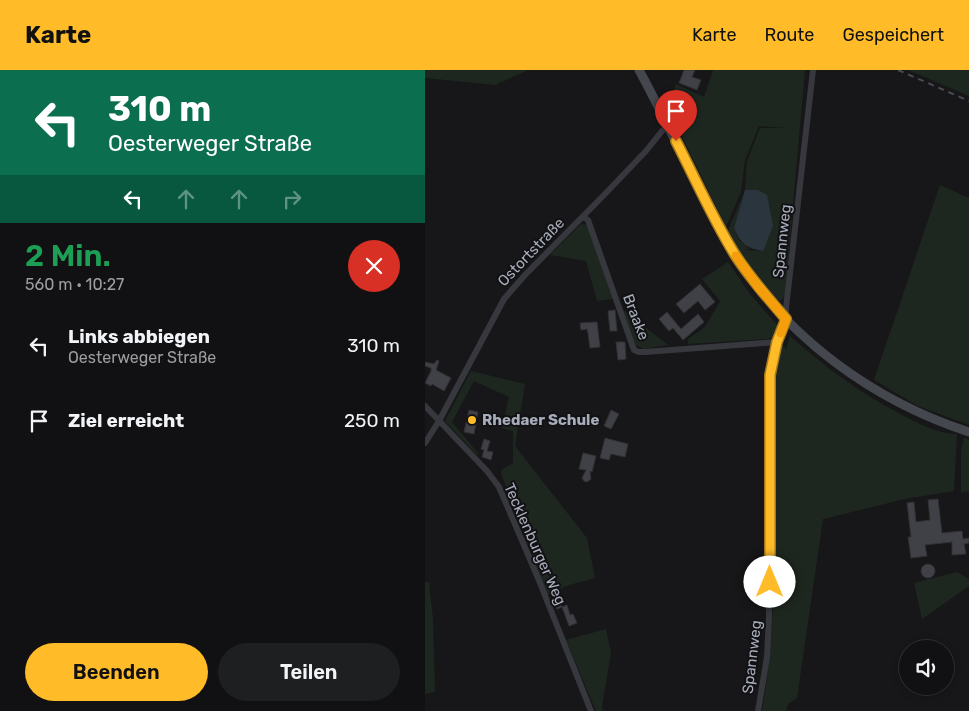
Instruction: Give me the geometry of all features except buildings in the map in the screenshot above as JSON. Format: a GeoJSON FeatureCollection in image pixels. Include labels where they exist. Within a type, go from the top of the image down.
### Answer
{"type":"FeatureCollection","features":[{"type":"Feature","properties":{"kind":"street"},"geometry":{"type":"LineString","coordinates":[[639,70],[669,125],[715,220],[734,253],[759,288],[786,319],[826,356],[869,386],[917,412],[969,432]]}},
{"type":"Feature","properties":{"kind":"street","name":"Spannweg"},"geometry":{"type":"LineString","coordinates":[[757,711],[767,657],[769,617],[770,375],[777,342],[786,319],[813,70]]}},
{"type":"Feature","properties":{"kind":"street","name":"Ostortstraße"},"geometry":{"type":"LineString","coordinates":[[425,443],[439,421],[504,299],[669,125]]}},
{"type":"Feature","properties":{"kind":"street","name":"Braake"},"geometry":{"type":"LineString","coordinates":[[583,217],[587,220],[634,350],[645,352],[777,342]]}},
{"type":"Feature","properties":{"kind":"street","name":"Tecklenburger Weg"},"geometry":{"type":"LineString","coordinates":[[425,406],[487,471],[499,487],[538,578],[591,711]]}},
{"type":"Feature","properties":{"kind":"shaded area"},"geometry":{"type":"Polygon","coordinates":[[[425,70],[528,70],[502,82],[501,80],[496,85],[425,78],[425,70]]]}},
{"type":"Feature","properties":{"kind":"shaded area"},"geometry":{"type":"Polygon","coordinates":[[[713,70],[805,70],[785,295],[782,300],[775,301],[768,292],[744,258],[728,230],[745,190],[747,161],[760,128],[787,128],[759,126],[745,160],[741,192],[726,227],[667,106],[676,84],[704,97],[713,70]],[[745,190],[734,228],[739,240],[750,249],[744,250],[763,251],[745,190]]]}},
{"type":"Feature","properties":{"kind":"shaded area"},"geometry":{"type":"Polygon","coordinates":[[[908,70],[969,70],[969,96],[908,70]]]}},
{"type":"Feature","properties":{"kind":"shaded area"},"geometry":{"type":"Polygon","coordinates":[[[940,185],[969,198],[969,425],[918,406],[874,380],[940,185]]]}},
{"type":"Feature","properties":{"kind":"shaded area"},"geometry":{"type":"Polygon","coordinates":[[[745,190],[758,190],[767,195],[773,226],[763,251],[745,244],[739,238],[734,228],[745,190]]]}},
{"type":"Feature","properties":{"kind":"shaded area"},"geometry":{"type":"Polygon","coordinates":[[[581,224],[587,225],[613,299],[597,301],[586,261],[550,255],[581,224]]]}},
{"type":"Feature","properties":{"kind":"shaded area"},"geometry":{"type":"Polygon","coordinates":[[[728,262],[750,294],[778,326],[776,336],[768,339],[688,344],[688,339],[705,327],[720,301],[702,279],[728,262]]]}},
{"type":"Feature","properties":{"kind":"shaded area"},"geometry":{"type":"Polygon","coordinates":[[[622,309],[668,345],[644,349],[633,344],[622,309]]]}},
{"type":"Feature","properties":{"kind":"shaded area"},"geometry":{"type":"Polygon","coordinates":[[[790,336],[831,370],[875,400],[924,426],[937,431],[957,434],[954,491],[905,499],[823,519],[797,698],[788,704],[786,711],[762,711],[768,670],[774,586],[773,375],[780,342],[786,349],[790,336]]]}},
{"type":"Feature","properties":{"kind":"shaded area"},"geometry":{"type":"Polygon","coordinates":[[[471,371],[525,384],[515,446],[587,538],[595,578],[569,585],[547,595],[501,473],[502,469],[513,463],[513,431],[502,428],[509,397],[474,381],[452,422],[478,453],[477,455],[445,421],[471,371]]]}},
{"type":"Feature","properties":{"kind":"shaded area"},"geometry":{"type":"Polygon","coordinates":[[[964,438],[969,440],[969,491],[961,493],[961,450],[964,438]]]}},
{"type":"Feature","properties":{"kind":"shaded area"},"geometry":{"type":"Polygon","coordinates":[[[957,572],[969,579],[969,586],[922,619],[914,583],[957,572]]]}},
{"type":"Feature","properties":{"kind":"shaded area"},"geometry":{"type":"Polygon","coordinates":[[[425,582],[429,582],[433,619],[435,692],[425,694],[425,582]]]}},
{"type":"Feature","properties":{"kind":"shaded area"},"geometry":{"type":"Polygon","coordinates":[[[606,629],[611,653],[602,706],[603,711],[596,711],[566,640],[606,629]]]}},
{"type":"Feature","properties":{"kind":"railway"},"geometry":{"type":"LineString","coordinates":[[898,70],[969,101]]}},
{"type":"Feature","properties":{"kind":"slow traffic"},"geometry":{"type":"LineString","coordinates":[[736,256],[759,288],[786,319],[781,333]]}},
{"type":"Feature","properties":{"kind":"place","name":"Rhedaer Schule"},"geometry":{"type":"Point","coordinates":[472,420]}},
{"type":"Feature","properties":{"kind":"route"},"geometry":{"type":"LineString","coordinates":[[676,141],[715,220],[734,253],[759,288],[786,319],[777,342],[770,375],[770,582]]}}]}
